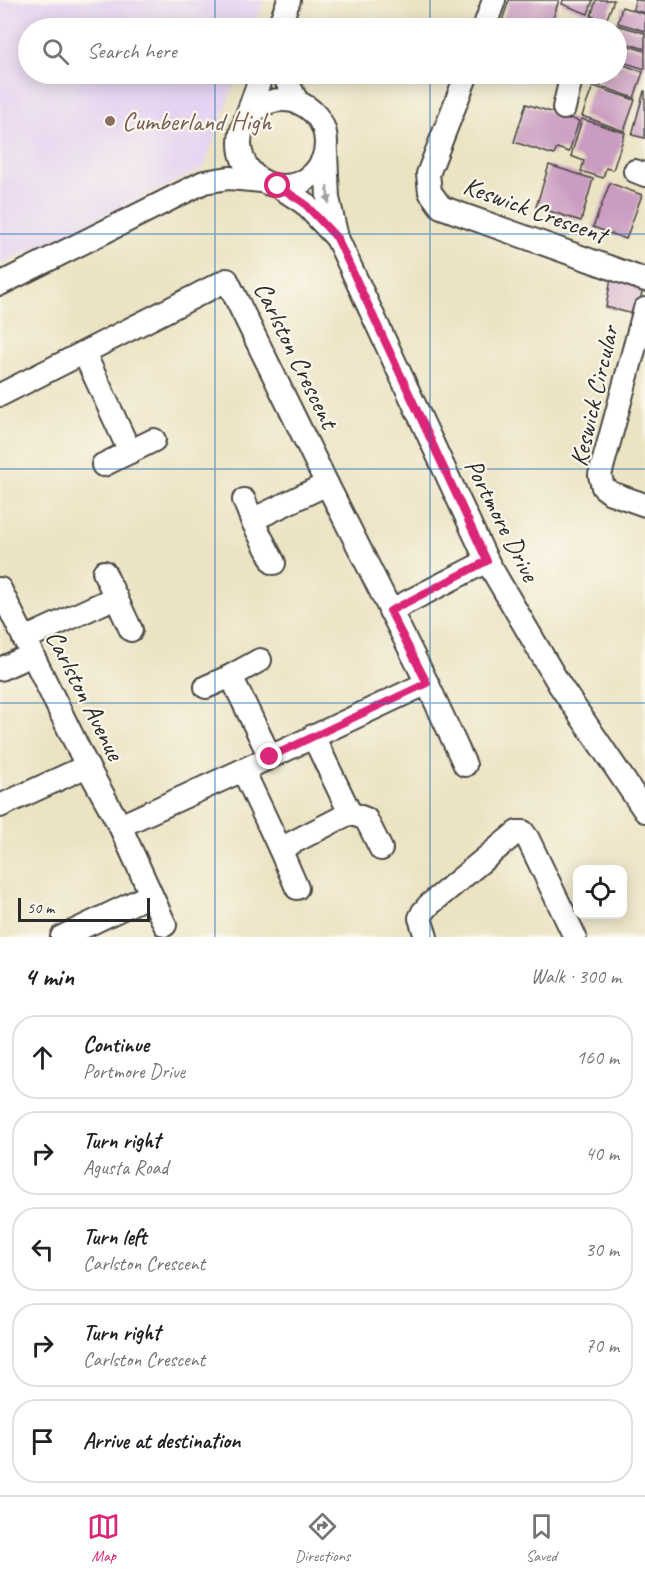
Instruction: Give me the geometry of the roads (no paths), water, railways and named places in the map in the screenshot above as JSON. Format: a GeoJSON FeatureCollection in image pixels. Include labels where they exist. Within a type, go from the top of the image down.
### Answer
{"type":"FeatureCollection","features":[{"type":"Feature","properties":{"kind":"street"},"geometry":{"type":"LineString","coordinates":[[283,18],[289,0]]}},
{"type":"Feature","properties":{"kind":"street"},"geometry":{"type":"LineString","coordinates":[[488,18],[494,0]]}},
{"type":"Feature","properties":{"kind":"street"},"geometry":{"type":"LineString","coordinates":[[258,84],[241,133],[242,157],[250,171],[270,184]]}},
{"type":"Feature","properties":{"kind":"street"},"geometry":{"type":"LineString","coordinates":[[288,84],[297,101]]}},
{"type":"Feature","properties":{"kind":"street","name":"Keswick Crescent"},"geometry":{"type":"LineString","coordinates":[[463,84],[428,174],[430,192],[441,207],[643,273]]}},
{"type":"Feature","properties":{"kind":"street"},"geometry":{"type":"LineString","coordinates":[[564,108],[569,84]]}},
{"type":"Feature","properties":{"kind":"street"},"geometry":{"type":"LineString","coordinates":[[0,284],[204,182],[229,178],[294,185],[309,178],[320,167],[326,152],[326,136],[321,121],[310,109],[297,101],[280,99],[265,103],[252,112],[223,162],[204,182]]}},
{"type":"Feature","properties":{"kind":"street","name":"Portmore Drive"},"geometry":{"type":"LineString","coordinates":[[326,152],[328,198],[337,238],[487,561],[559,684],[645,811]]}},
{"type":"Feature","properties":{"kind":"street","name":"Portmore Drive"},"geometry":{"type":"LineString","coordinates":[[270,184],[304,203],[337,238]]}},
{"type":"Feature","properties":{"kind":"street","name":"Carlston Crescent"},"geometry":{"type":"LineString","coordinates":[[0,395],[227,280],[427,683],[465,765]]}},
{"type":"Feature","properties":{"kind":"street","name":"Keswick Circular"},"geometry":{"type":"LineString","coordinates":[[645,309],[600,475],[603,487],[611,494],[645,505]]}},
{"type":"Feature","properties":{"kind":"street"},"geometry":{"type":"LineString","coordinates":[[84,353],[130,452]]}},
{"type":"Feature","properties":{"kind":"street"},"geometry":{"type":"LineString","coordinates":[[103,465],[154,440]]}},
{"type":"Feature","properties":{"kind":"street"},"geometry":{"type":"LineString","coordinates":[[274,563],[248,510],[327,484]]}},
{"type":"Feature","properties":{"kind":"street"},"geometry":{"type":"LineString","coordinates":[[390,611],[487,561]]}},
{"type":"Feature","properties":{"kind":"street"},"geometry":{"type":"LineString","coordinates":[[104,572],[131,630]]}},
{"type":"Feature","properties":{"kind":"street","name":"Carlston Avenue"},"geometry":{"type":"LineString","coordinates":[[0,589],[87,766],[120,826],[165,925]]}},
{"type":"Feature","properties":{"kind":"street"},"geometry":{"type":"LineString","coordinates":[[0,669],[28,647],[116,597]]}},
{"type":"Feature","properties":{"kind":"street"},"geometry":{"type":"LineString","coordinates":[[206,687],[260,660]]}},
{"type":"Feature","properties":{"kind":"street"},"geometry":{"type":"LineString","coordinates":[[231,676],[270,757]]}},
{"type":"Feature","properties":{"kind":"street"},"geometry":{"type":"LineString","coordinates":[[120,826],[427,683]]}},
{"type":"Feature","properties":{"kind":"street"},"geometry":{"type":"LineString","coordinates":[[313,736],[350,813],[366,819],[381,849]]}},
{"type":"Feature","properties":{"kind":"street"},"geometry":{"type":"LineString","coordinates":[[0,806],[87,766]]}},
{"type":"Feature","properties":{"kind":"street"},"geometry":{"type":"LineString","coordinates":[[243,770],[297,888]]}},
{"type":"Feature","properties":{"kind":"street"},"geometry":{"type":"LineString","coordinates":[[280,849],[350,813]]}},
{"type":"Feature","properties":{"kind":"street"},"geometry":{"type":"LineString","coordinates":[[426,937],[420,918],[429,905],[518,832],[523,832],[528,839],[575,937]]}},
{"type":"Feature","properties":{"kind":"street"},"geometry":{"type":"LineString","coordinates":[[62,937],[150,895]]}},
{"type":"Feature","properties":{"kind":"place","name":"Cumberland High"},"geometry":{"type":"Point","coordinates":[110,121]}}]}
